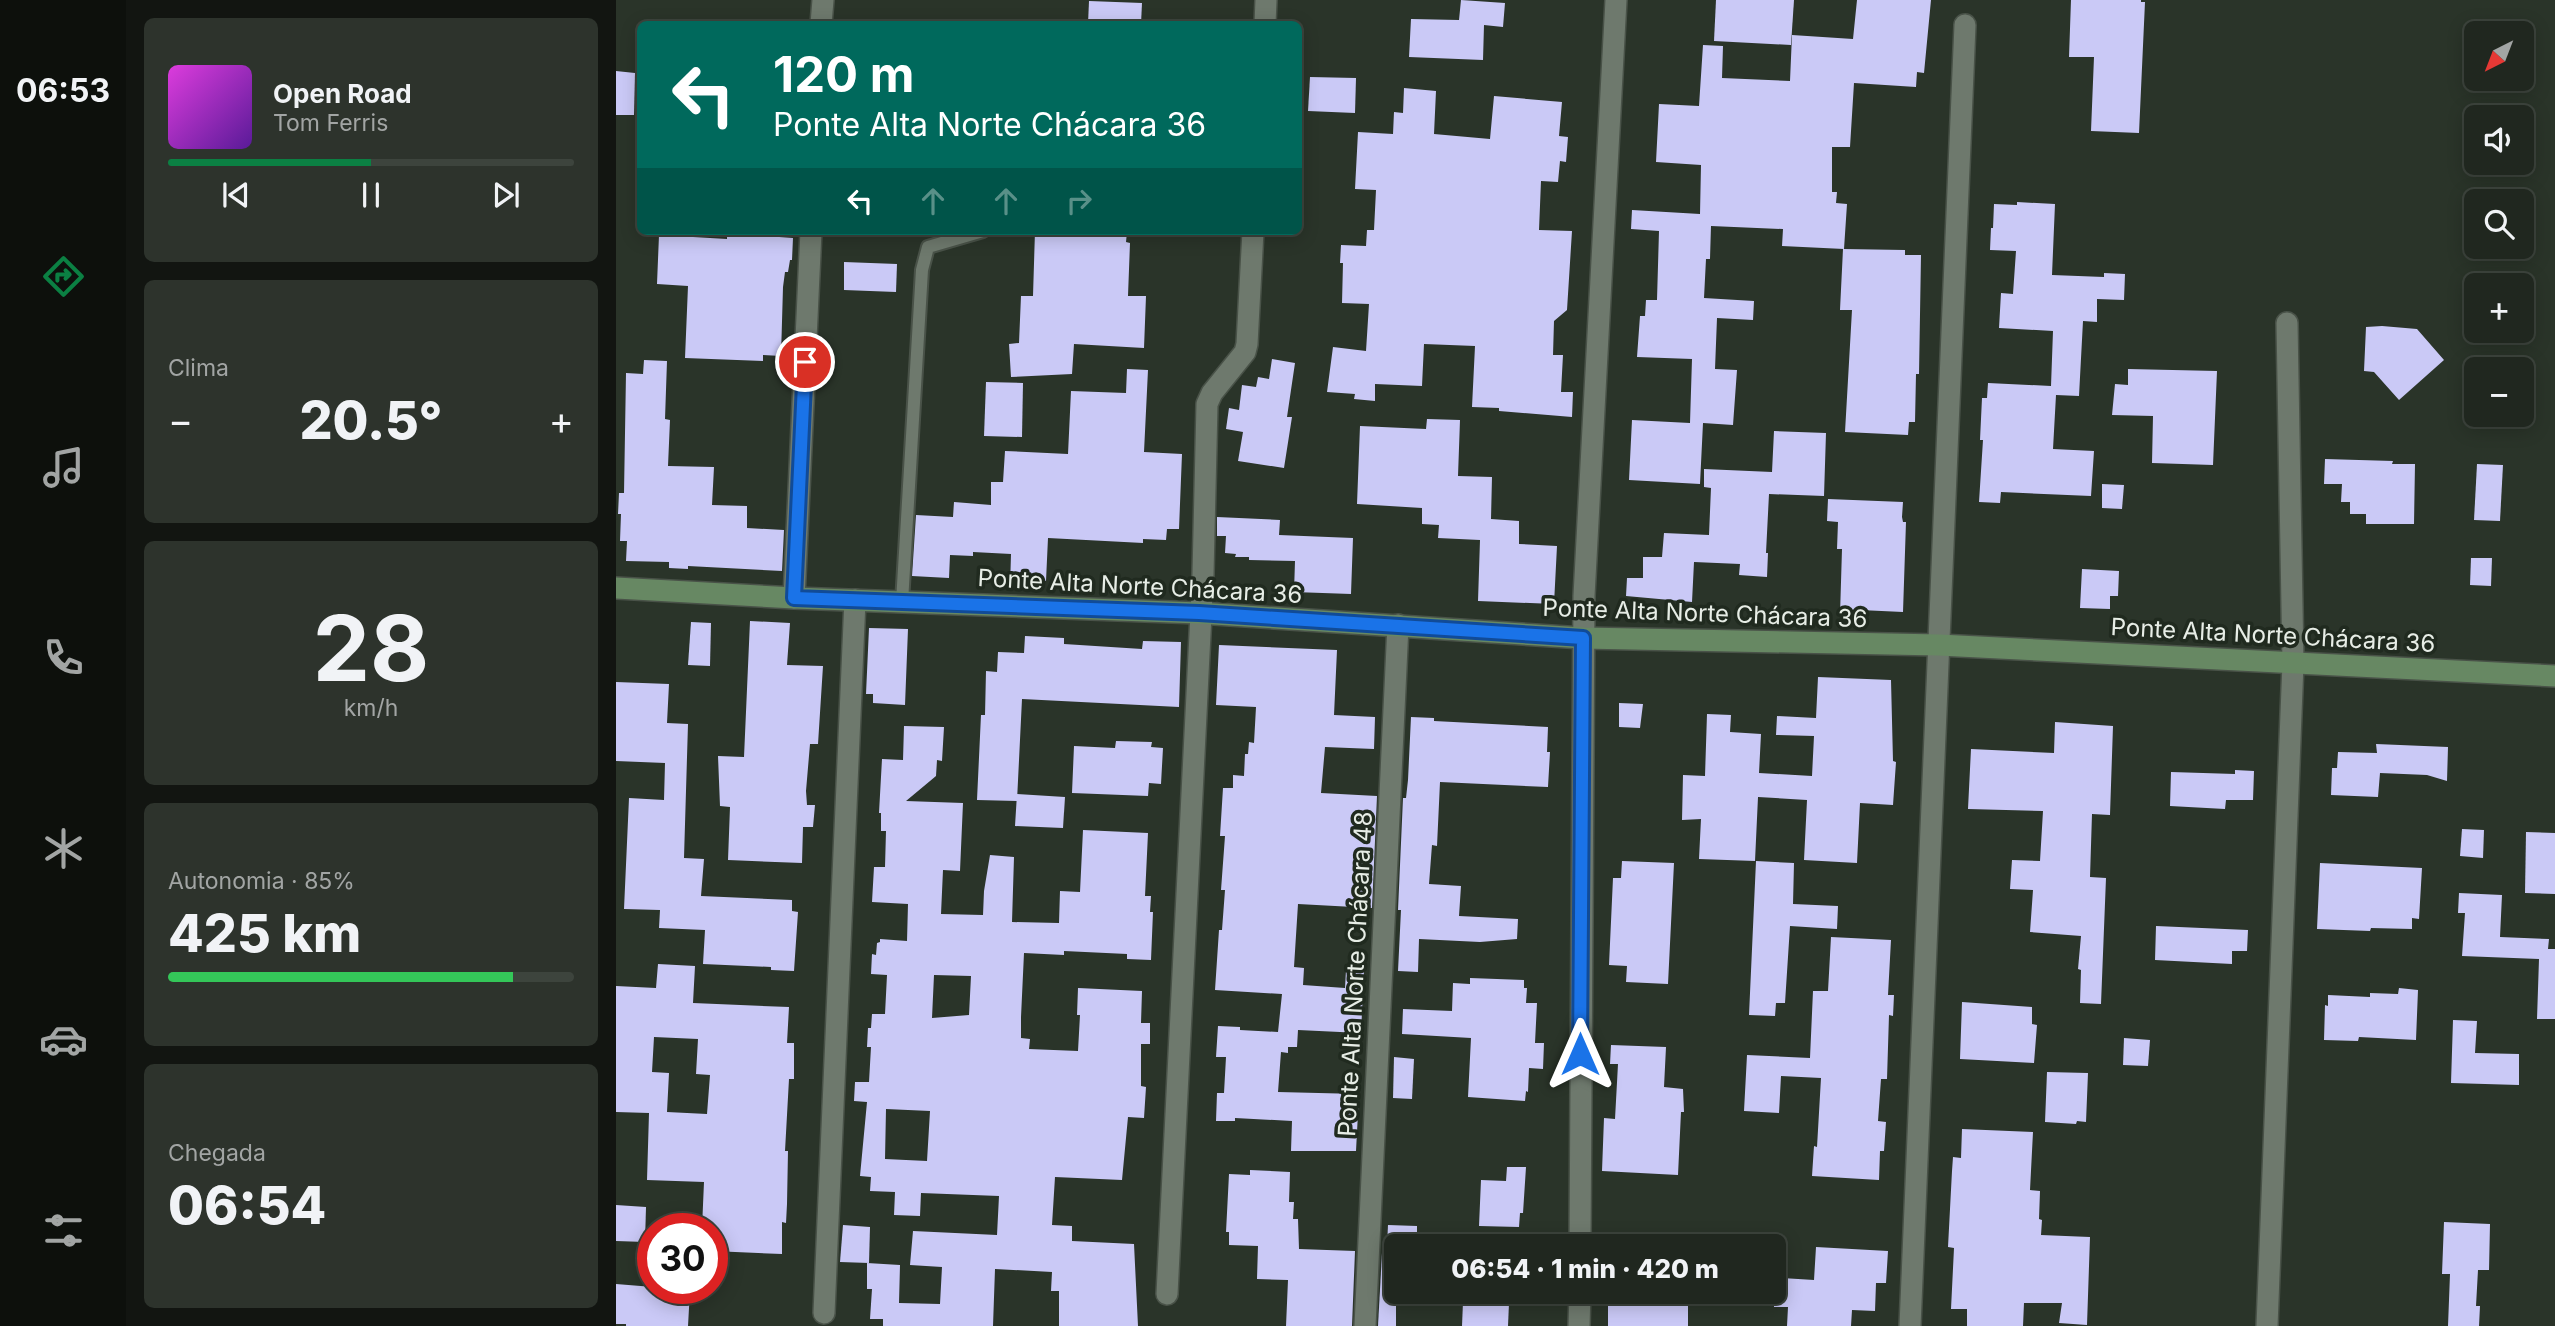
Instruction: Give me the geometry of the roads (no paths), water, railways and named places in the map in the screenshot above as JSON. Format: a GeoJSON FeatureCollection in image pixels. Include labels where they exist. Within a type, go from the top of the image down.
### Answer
{"type":"FeatureCollection","features":[{"type":"Feature","properties":{"kind":"street"},"geometry":{"type":"LineString","coordinates":[[821,21],[822,0]]}},
{"type":"Feature","properties":{"kind":"street"},"geometry":{"type":"LineString","coordinates":[[1265,21],[1266,0]]}},
{"type":"Feature","properties":{"kind":"street"},"geometry":{"type":"LineString","coordinates":[[1580,1234],[1583,638],[1616,0]]}},
{"type":"Feature","properties":{"kind":"street"},"geometry":{"type":"LineString","coordinates":[[1910,1326],[1965,25]]}},
{"type":"Feature","properties":{"kind":"street"},"geometry":{"type":"LineString","coordinates":[[794,598],[811,235]]}},
{"type":"Feature","properties":{"kind":"street"},"geometry":{"type":"LineString","coordinates":[[1167,1294],[1207,404],[1212,393],[1245,352],[1254,235]]}},
{"type":"Feature","properties":{"kind":"street"},"geometry":{"type":"LineString","coordinates":[[2267,1326],[2293,663],[2287,323]]}},
{"type":"Feature","properties":{"kind":"street","name":"Ponte Alta Norte Chácara 36"},"geometry":{"type":"LineString","coordinates":[[616,588],[794,598],[1199,613],[1583,638],[1939,645],[2555,676]]}},
{"type":"Feature","properties":{"kind":"street"},"geometry":{"type":"LineString","coordinates":[[824,1313],[855,600]]}},
{"type":"Feature","properties":{"kind":"street","name":"Ponte Alta Norte Chácara 48"},"geometry":{"type":"LineString","coordinates":[[1365,1326],[1398,625]]}},
{"type":"Feature","properties":{"kind":"street"},"geometry":{"type":"LineString","coordinates":[[1579,1326],[1580,1304]]}},
{"type":"Feature","properties":{"kind":"lane"},"geometry":{"type":"LineString","coordinates":[[902,601],[922,270],[928,247],[969,235]]}}]}
